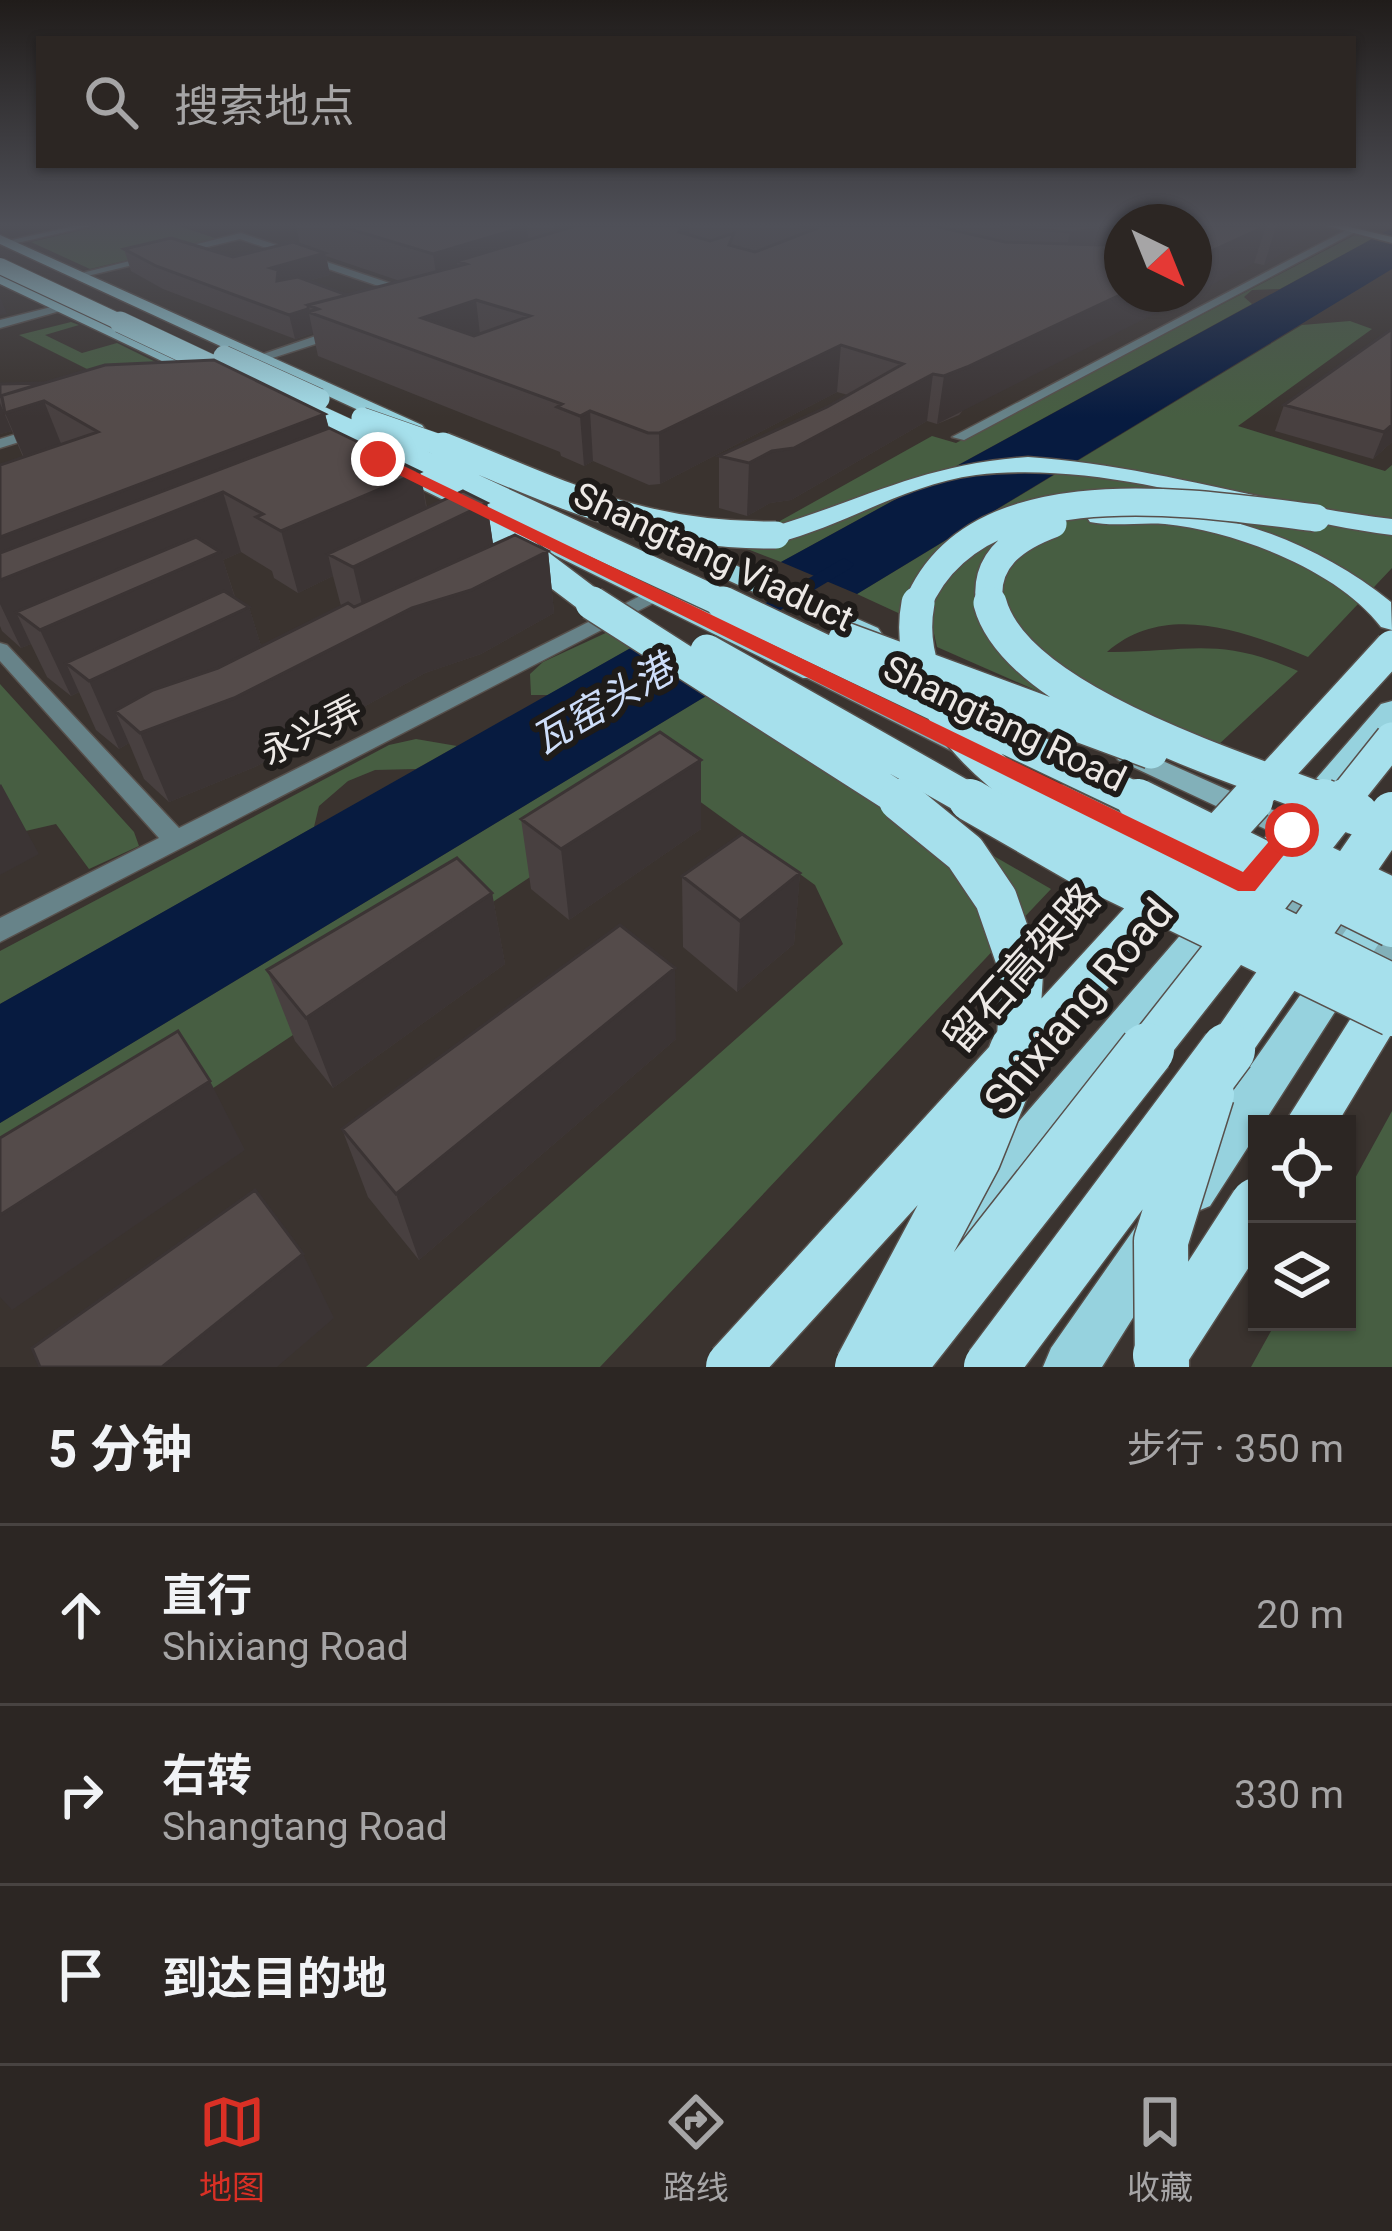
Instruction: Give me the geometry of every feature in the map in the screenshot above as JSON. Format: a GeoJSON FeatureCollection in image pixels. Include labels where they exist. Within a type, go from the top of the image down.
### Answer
{"type":"FeatureCollection","features":[{"type":"Feature","properties":{"kind":"highway","name":"Shangtang Viaduct"},"geometry":{"type":"LineString","coordinates":[[73,290],[373,458],[972,718],[1382,942]]}},
{"type":"Feature","properties":{"kind":"highway","name":"Shangtang Viaduct"},"geometry":{"type":"LineString","coordinates":[[87,290],[362,418],[856,636],[1392,895]]}},
{"type":"Feature","properties":{"kind":"highway"},"geometry":{"type":"LineString","coordinates":[[362,418],[413,432],[606,516],[700,536],[776,536],[933,475],[1027,464],[1087,468],[1316,518]]}},
{"type":"Feature","properties":{"kind":"highway"},"geometry":{"type":"LineString","coordinates":[[373,458],[521,548],[1083,865],[1392,1016]]}},
{"type":"Feature","properties":{"kind":"highway"},"geometry":{"type":"LineString","coordinates":[[1315,1115],[1392,989],[1118,850],[1038,801],[987,762],[942,710],[919,668],[912,620],[925,578],[954,550],[994,525],[1049,509],[1111,501],[1192,503],[1392,527]]}},
{"type":"Feature","properties":{"kind":"highway"},"geometry":{"type":"LineString","coordinates":[[1392,622],[1340,576],[1288,550],[1238,531],[1181,519],[1118,514],[1048,525],[1010,546],[987,580],[989,604],[999,628],[1029,663],[1059,684],[1162,733],[1392,828]]}},
{"type":"Feature","properties":{"kind":"highway"},"geometry":{"type":"LineString","coordinates":[[521,548],[569,589],[907,805],[965,853],[996,899],[1022,974],[1017,1055],[974,1157],[862,1367]]}},
{"type":"Feature","properties":{"kind":"highway"},"geometry":{"type":"LineString","coordinates":[[856,636],[1392,849]]}},
{"type":"Feature","properties":{"kind":"highway","name":"留石高架路"},"geometry":{"type":"LineString","coordinates":[[733,1367],[1392,647]]}},
{"type":"Feature","properties":{"kind":"highway"},"geometry":{"type":"LineString","coordinates":[[898,1367],[1392,740]]}},
{"type":"Feature","properties":{"kind":"highway"},"geometry":{"type":"LineString","coordinates":[[991,1367],[1215,1069],[1392,813]]}},
{"type":"Feature","properties":{"kind":"highway"},"geometry":{"type":"LineString","coordinates":[[1157,1367],[1161,1241],[1215,1069]]}},
{"type":"Feature","properties":{"kind":"highway"},"geometry":{"type":"LineString","coordinates":[[1157,1367],[1248,1220]]}},
{"type":"Feature","properties":{"kind":"main road","name":"Shangtang Road"},"geometry":{"type":"LineString","coordinates":[[26,290],[1246,884],[1382,942]]}},
{"type":"Feature","properties":{"kind":"main road","name":"Shangtang Road"},"geometry":{"type":"LineString","coordinates":[[111,290],[716,564],[856,636],[1392,876]]}},
{"type":"Feature","properties":{"kind":"main road","name":"Shixiang Road"},"geometry":{"type":"LineString","coordinates":[[844,1367],[1392,711]]}},
{"type":"Feature","properties":{"kind":"main road"},"geometry":{"type":"LineString","coordinates":[[1070,1367],[1382,942],[1392,895]]}},
{"type":"Feature","properties":{"kind":"street"},"geometry":{"type":"LineString","coordinates":[[388,290],[421,306]]}},
{"type":"Feature","properties":{"kind":"street"},"geometry":{"type":"LineString","coordinates":[[958,437],[1236,290]]}},
{"type":"Feature","properties":{"kind":"street"},"geometry":{"type":"LineString","coordinates":[[0,324],[63,307]]}},
{"type":"Feature","properties":{"kind":"street"},"geometry":{"type":"LineString","coordinates":[[183,384],[362,325]]}},
{"type":"Feature","properties":{"kind":"street"},"geometry":{"type":"LineString","coordinates":[[0,444],[63,423]]}},
{"type":"Feature","properties":{"kind":"street","name":"永兴弄"},"geometry":{"type":"LineString","coordinates":[[0,932],[656,594]]}},
{"type":"Feature","properties":{"kind":"street"},"geometry":{"type":"LineString","coordinates":[[0,649],[174,839]]}},
{"type":"Feature","properties":{"kind":"green space"},"geometry":{"type":"Polygon","coordinates":[[[1258,290],[1244,297],[1252,304],[781,562],[737,545],[932,436],[956,443],[1258,290]]]}},
{"type":"Feature","properties":{"kind":"green space"},"geometry":{"type":"Polygon","coordinates":[[[1350,321],[1372,329],[1238,426],[1385,471],[1392,465],[1392,568],[1308,657],[1232,631],[1179,624],[1130,637],[1107,652],[1223,649],[1298,671],[1218,745],[1042,693],[937,647],[933,629],[857,594],[1302,325],[1350,321]]]}},
{"type":"Feature","properties":{"kind":"green space"},"geometry":{"type":"Polygon","coordinates":[[[71,322],[79,325],[45,335],[82,353],[117,343],[186,377],[131,391],[19,335],[71,322]]]}},
{"type":"Feature","properties":{"kind":"green space"},"geometry":{"type":"Polygon","coordinates":[[[610,631],[636,645],[548,695],[531,695],[530,674],[543,662],[610,631]]]}},
{"type":"Feature","properties":{"kind":"green space"},"geometry":{"type":"Polygon","coordinates":[[[0,684],[134,832],[139,846],[89,869],[56,824],[17,833],[0,831],[0,684]]]}},
{"type":"Feature","properties":{"kind":"green space"},"geometry":{"type":"Polygon","coordinates":[[[711,693],[1051,889],[600,1367],[366,1367],[843,944],[815,885],[673,782],[0,1230],[0,1123],[711,693]]]}},
{"type":"Feature","properties":{"kind":"green space"},"geometry":{"type":"Polygon","coordinates":[[[416,739],[457,746],[416,769],[375,770],[348,781],[319,806],[314,827],[0,1004],[0,951],[389,745],[416,739]]]}},
{"type":"Feature","properties":{"kind":"green space"},"geometry":{"type":"Polygon","coordinates":[[[1392,1111],[1392,1367],[1251,1367],[1271,1331],[1356,1331],[1356,1177],[1392,1111]]]}},
{"type":"Feature","properties":{"kind":"water"},"geometry":{"type":"Polygon","coordinates":[[[1279,290],[1358,290],[857,594],[781,562],[1279,290]]]}},
{"type":"Feature","properties":{"kind":"water"},"geometry":{"type":"Polygon","coordinates":[[[636,645],[711,693],[0,1123],[0,1004],[636,645]]]}},
{"type":"Feature","properties":{"kind":"building"},"geometry":{"type":"Polygon","coordinates":[[[221,290],[333,290],[347,295],[289,315],[221,290]]]}},
{"type":"Feature","properties":{"kind":"building"},"geometry":{"type":"Polygon","coordinates":[[[367,290],[1104,290],[1104,302],[967,367],[944,376],[933,374],[794,448],[772,451],[749,463],[719,456],[827,407],[903,364],[841,345],[659,433],[648,433],[590,411],[580,416],[557,407],[562,404],[308,312],[318,309],[308,305],[367,290]],[[476,300],[422,318],[474,336],[530,316],[476,300]]]}},
{"type":"Feature","properties":{"kind":"building"},"geometry":{"type":"Polygon","coordinates":[[[1392,329],[1392,425],[1384,432],[1284,405],[1392,329]]]}},
{"type":"Feature","properties":{"kind":"building"},"geometry":{"type":"Polygon","coordinates":[[[214,360],[325,414],[0,537],[0,465],[98,432],[44,401],[5,413],[0,396],[105,365],[214,360]]]}},
{"type":"Feature","properties":{"kind":"building"},"geometry":{"type":"Polygon","coordinates":[[[43,383],[0,396],[0,384],[43,383]]]}},
{"type":"Feature","properties":{"kind":"building"},"geometry":{"type":"Polygon","coordinates":[[[329,428],[420,472],[281,531],[256,517],[263,514],[223,492],[0,580],[0,553],[329,428]]]}},
{"type":"Feature","properties":{"kind":"building"},"geometry":{"type":"Polygon","coordinates":[[[463,491],[487,503],[353,567],[328,554],[463,491]]]}},
{"type":"Feature","properties":{"kind":"building"},"geometry":{"type":"Polygon","coordinates":[[[515,535],[548,551],[471,590],[412,608],[234,698],[140,733],[115,711],[153,690],[218,668],[348,603],[354,607],[515,535]]]}},
{"type":"Feature","properties":{"kind":"building"},"geometry":{"type":"Polygon","coordinates":[[[196,537],[220,552],[40,630],[16,612],[196,537]]]}},
{"type":"Feature","properties":{"kind":"building"},"geometry":{"type":"Polygon","coordinates":[[[224,591],[249,607],[89,681],[66,663],[224,591]]]}},
{"type":"Feature","properties":{"kind":"building"},"geometry":{"type":"Polygon","coordinates":[[[660,732],[701,760],[561,849],[521,819],[660,732]]]}},
{"type":"Feature","properties":{"kind":"building"},"geometry":{"type":"Polygon","coordinates":[[[742,834],[800,873],[740,921],[682,876],[742,834]]]}},
{"type":"Feature","properties":{"kind":"building"},"geometry":{"type":"Polygon","coordinates":[[[457,858],[492,893],[306,1018],[267,970],[457,858]]]}},
{"type":"Feature","properties":{"kind":"building"},"geometry":{"type":"Polygon","coordinates":[[[620,925],[675,968],[396,1194],[342,1129],[620,925]]]}},
{"type":"Feature","properties":{"kind":"building"},"geometry":{"type":"Polygon","coordinates":[[[178,1031],[210,1081],[0,1215],[0,1138],[178,1031]]]}},
{"type":"Feature","properties":{"kind":"building"},"geometry":{"type":"Polygon","coordinates":[[[255,1190],[303,1254],[162,1367],[40,1367],[32,1348],[255,1190]]]}},
{"type":"Feature","properties":{"kind":"waterway","name":"瓦窑头港"},"geometry":{"type":"LineString","coordinates":[[744,622],[844,564]]}},
{"type":"Feature","properties":{"kind":"route"},"geometry":{"type":"LineString","coordinates":[[378,459],[1246,884],[1292,830]]}}]}
